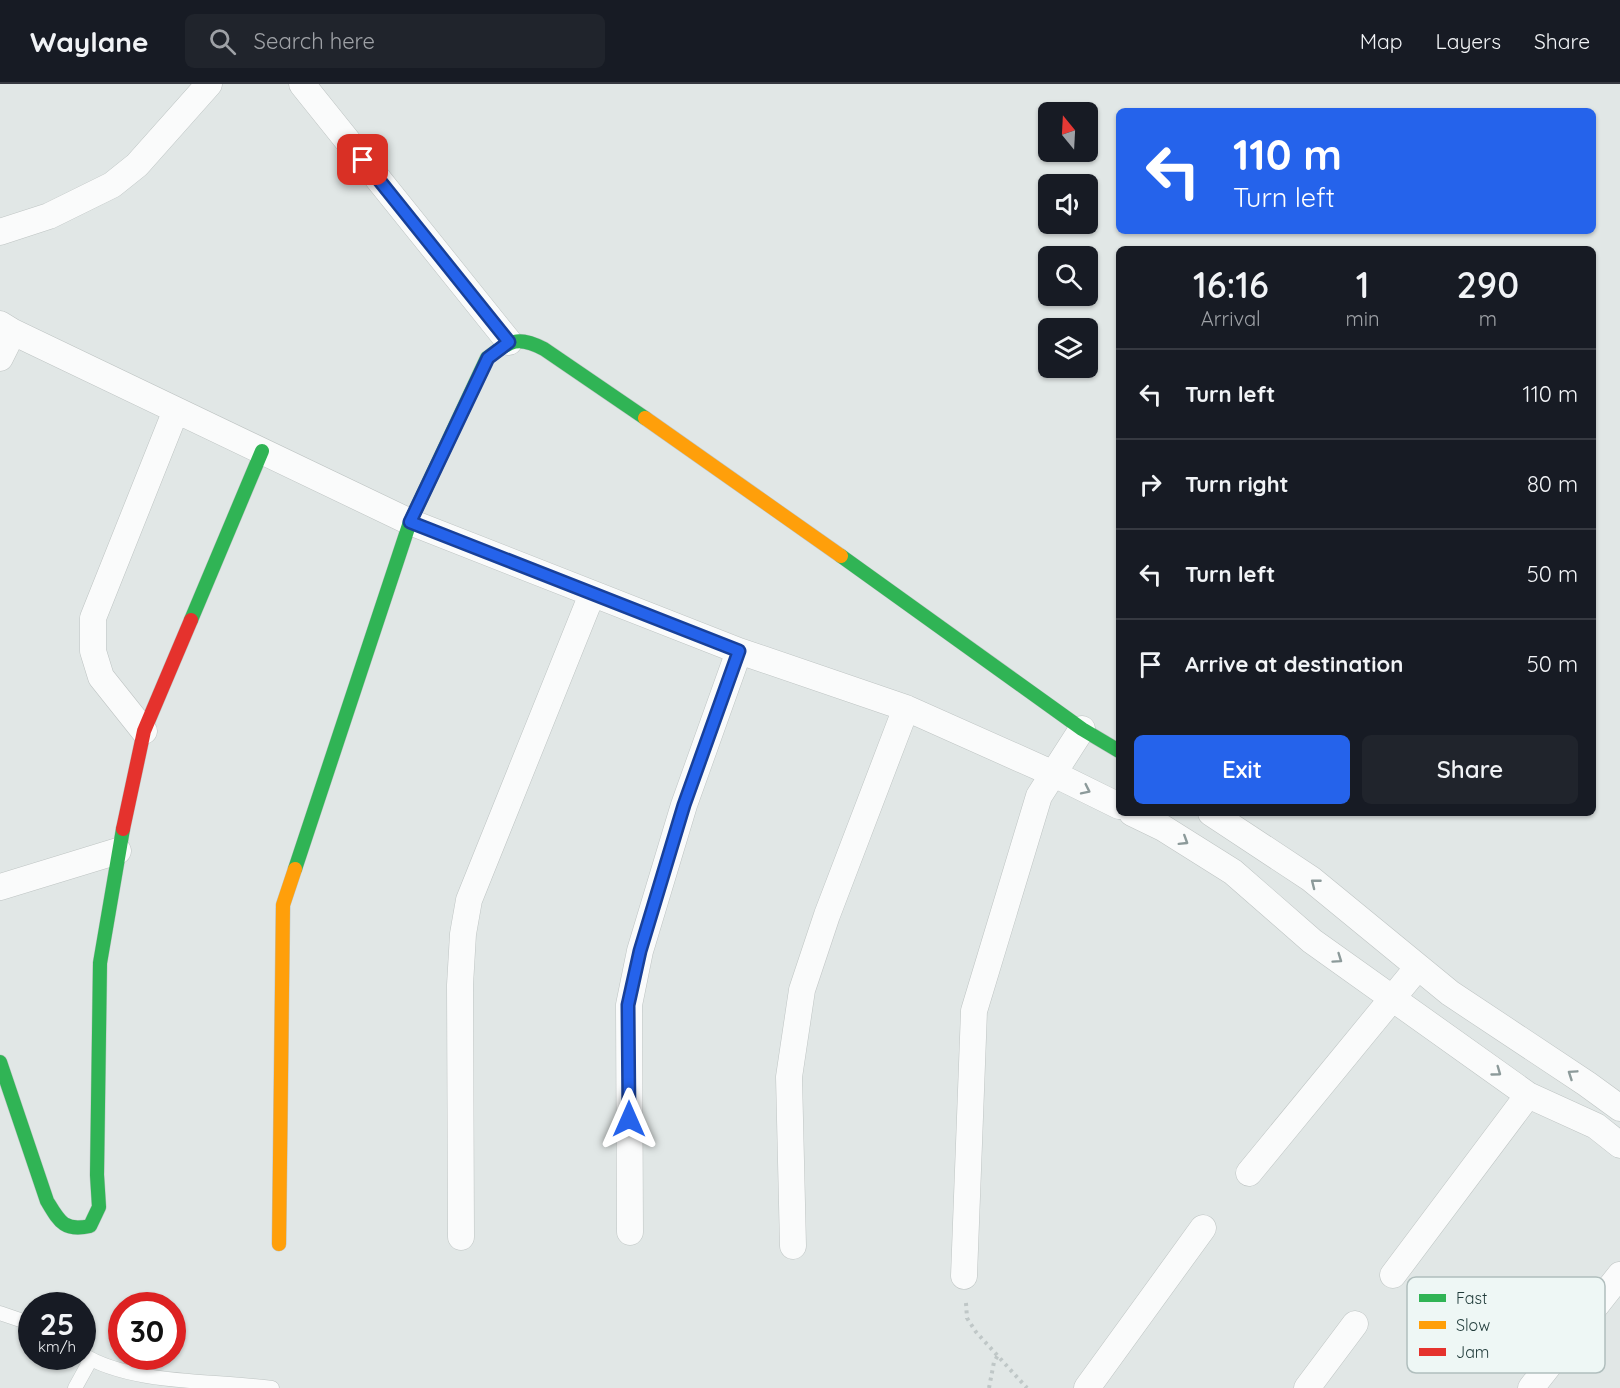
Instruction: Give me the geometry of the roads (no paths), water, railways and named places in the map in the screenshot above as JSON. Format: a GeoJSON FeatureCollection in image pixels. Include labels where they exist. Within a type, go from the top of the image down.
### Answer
{"type":"FeatureCollection","features":[{"type":"Feature","properties":{"kind":"street"},"geometry":{"type":"LineString","coordinates":[[0,232],[49,216],[112,185],[136,165],[209,84]]}},
{"type":"Feature","properties":{"kind":"street"},"geometry":{"type":"LineString","coordinates":[[302,84],[509,342]]}},
{"type":"Feature","properties":{"kind":"street"},"geometry":{"type":"LineString","coordinates":[[0,358],[7,328],[410,522],[739,651],[906,708],[1054,774],[1116,805]]}},
{"type":"Feature","properties":{"kind":"street"},"geometry":{"type":"LineString","coordinates":[[279,1244],[283,905],[410,522],[488,358],[509,342],[528,340],[554,356],[710,461],[1082,729],[1116,749]]}},
{"type":"Feature","properties":{"kind":"street"},"geometry":{"type":"LineString","coordinates":[[144,731],[100,677],[93,651],[93,618],[176,410]]}},
{"type":"Feature","properties":{"kind":"street"},"geometry":{"type":"LineString","coordinates":[[0,1062],[47,1201],[58,1220],[67,1228],[78,1230],[90,1226],[99,1207],[97,1175],[100,963],[118,850],[144,731],[262,451]]}},
{"type":"Feature","properties":{"kind":"street"},"geometry":{"type":"LineString","coordinates":[[461,1237],[460,985],[463,934],[469,900],[592,594]]}},
{"type":"Feature","properties":{"kind":"street"},"geometry":{"type":"LineString","coordinates":[[630,1232],[628,1005],[640,951],[684,805],[739,651]]}},
{"type":"Feature","properties":{"kind":"street"},"geometry":{"type":"LineString","coordinates":[[793,1246],[789,1077],[802,990],[827,915],[906,708]]}},
{"type":"Feature","properties":{"kind":"street"},"geometry":{"type":"LineString","coordinates":[[964,1276],[974,1011],[1039,796],[1082,729]]}},
{"type":"Feature","properties":{"kind":"street"},"geometry":{"type":"LineString","coordinates":[[1138,816],[1163,828],[1233,872],[1312,941],[1528,1095],[1596,1126],[1620,1145]]}},
{"type":"Feature","properties":{"kind":"street"},"geometry":{"type":"LineString","coordinates":[[1216,816],[1311,879],[1450,993],[1620,1108]]}},
{"type":"Feature","properties":{"kind":"street"},"geometry":{"type":"LineString","coordinates":[[0,886],[118,850]]}},
{"type":"Feature","properties":{"kind":"street"},"geometry":{"type":"LineString","coordinates":[[1249,1173],[1418,967]]}},
{"type":"Feature","properties":{"kind":"street"},"geometry":{"type":"LineString","coordinates":[[1393,1275],[1528,1095]]}},
{"type":"Feature","properties":{"kind":"street"},"geometry":{"type":"LineString","coordinates":[[1087,1388],[1203,1228]]}},
{"type":"Feature","properties":{"kind":"street"},"geometry":{"type":"LineString","coordinates":[[1605,1294],[1620,1275]]}},
{"type":"Feature","properties":{"kind":"street"},"geometry":{"type":"LineString","coordinates":[[1307,1388],[1355,1324]]}},
{"type":"Feature","properties":{"kind":"street"},"geometry":{"type":"LineString","coordinates":[[1532,1388],[1544,1373]]}},
{"type":"Feature","properties":{"kind":"lane"},"geometry":{"type":"LineString","coordinates":[[0,1312],[18,1319]]}},
{"type":"Feature","properties":{"kind":"lane"},"geometry":{"type":"LineString","coordinates":[[96,1360],[131,1374],[272,1388]]}},
{"type":"Feature","properties":{"kind":"lane"},"geometry":{"type":"LineString","coordinates":[[75,1388],[82,1370]]}}]}
